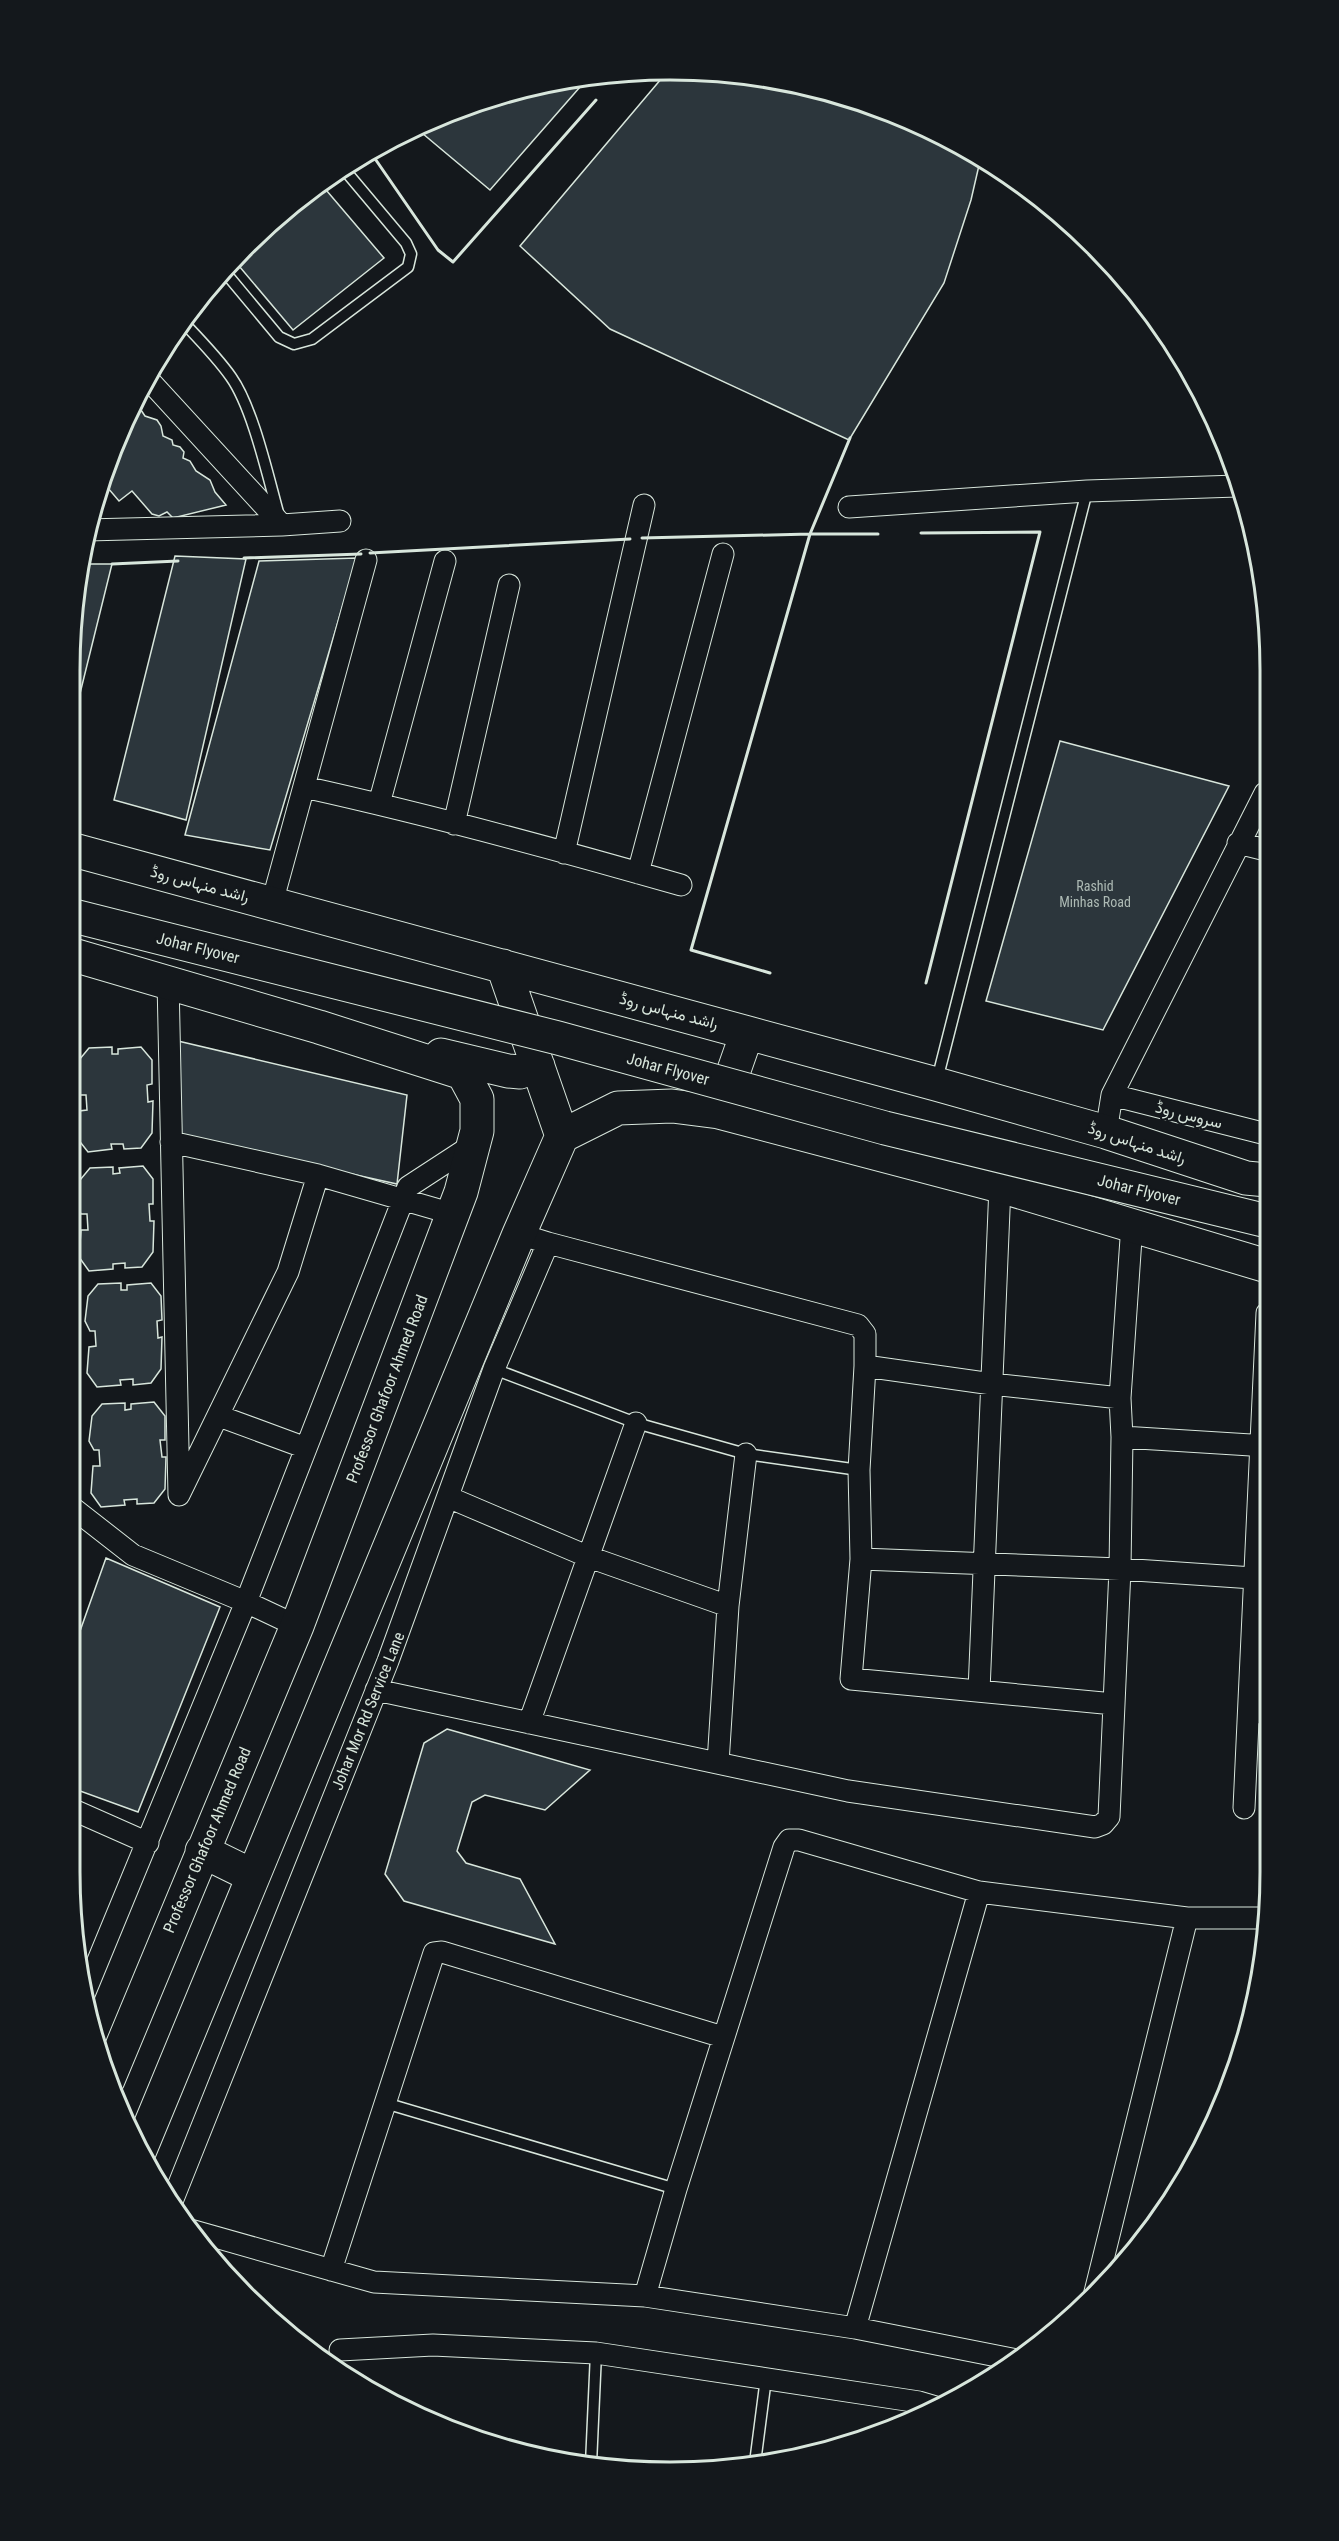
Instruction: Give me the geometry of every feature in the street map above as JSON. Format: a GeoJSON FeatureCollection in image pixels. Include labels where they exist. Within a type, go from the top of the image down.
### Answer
{"type":"FeatureCollection","features":[{"type":"Feature","properties":{"kind":"main road","name":"راشد منہاس روڈ"},"geometry":{"type":"LineString","coordinates":[[79,851],[936,1084],[1106,1132],[1246,1178],[1260,1179]]}},
{"type":"Feature","properties":{"kind":"main road","name":"Johar Flyover"},"geometry":{"type":"LineString","coordinates":[[79,917],[558,1038],[885,1128],[1260,1219]]}},
{"type":"Feature","properties":{"kind":"main road","name":"Professor Ghafoor Ahmed Road"},"geometry":{"type":"LineString","coordinates":[[79,956],[168,981],[463,1073],[477,1099],[477,1131],[462,1192],[297,1626],[113,2067]]}},
{"type":"Feature","properties":{"kind":"main road"},"geometry":{"type":"LineString","coordinates":[[144,2140],[424,1463],[533,1239],[562,1136],[503,966]]}},
{"type":"Feature","properties":{"kind":"main road"},"geometry":{"type":"LineString","coordinates":[[319,1027],[508,1071],[520,1072],[538,1066]]}},
{"type":"Feature","properties":{"kind":"main road"},"geometry":{"type":"LineString","coordinates":[[719,1112],[747,1033]]}},
{"type":"Feature","properties":{"kind":"main road"},"geometry":{"type":"LineString","coordinates":[[562,1136],[618,1108],[672,1106],[719,1112],[1000,1186],[1260,1264]]}},
{"type":"Feature","properties":{"kind":"main road"},"geometry":{"type":"LineString","coordinates":[[202,1851],[253,1876]]}},
{"type":"Feature","properties":{"kind":"street"},"geometry":{"type":"LineString","coordinates":[[153,385],[282,525]]}},
{"type":"Feature","properties":{"kind":"street"},"geometry":{"type":"LineString","coordinates":[[849,507],[1087,491],[1230,486]]}},
{"type":"Feature","properties":{"kind":"street"},"geometry":{"type":"LineString","coordinates":[[564,853],[644,505]]}},
{"type":"Feature","properties":{"kind":"street"},"geometry":{"type":"LineString","coordinates":[[97,530],[282,525],[340,521]]}},
{"type":"Feature","properties":{"kind":"street"},"geometry":{"type":"LineString","coordinates":[[638,873],[723,554]]}},
{"type":"Feature","properties":{"kind":"street"},"geometry":{"type":"LineString","coordinates":[[272,903],[366,560]]}},
{"type":"Feature","properties":{"kind":"street"},"geometry":{"type":"LineString","coordinates":[[379,804],[445,561]]}},
{"type":"Feature","properties":{"kind":"street"},"geometry":{"type":"LineString","coordinates":[[454,824],[509,585]]}},
{"type":"Feature","properties":{"kind":"street"},"geometry":{"type":"LineString","coordinates":[[304,787],[379,804],[681,885]]}},
{"type":"Feature","properties":{"kind":"street"},"geometry":{"type":"LineString","coordinates":[[1106,1132],[1112,1095],[1260,802]]}},
{"type":"Feature","properties":{"kind":"street"},"geometry":{"type":"LineString","coordinates":[[1238,843],[1260,848]]}},
{"type":"Feature","properties":{"kind":"street"},"geometry":{"type":"LineString","coordinates":[[168,981],[178,1495],[219,1416],[288,1272],[318,1174]]}},
{"type":"Feature","properties":{"kind":"street","name":"سروس روڈ"},"geometry":{"type":"LineString","coordinates":[[1112,1095],[1260,1132]]}},
{"type":"Feature","properties":{"kind":"street"},"geometry":{"type":"LineString","coordinates":[[171,1142],[318,1174],[453,1214]]}},
{"type":"Feature","properties":{"kind":"street"},"geometry":{"type":"LineString","coordinates":[[90,1980],[246,1602],[408,1187],[474,1144]]}},
{"type":"Feature","properties":{"kind":"street"},"geometry":{"type":"LineString","coordinates":[[979,1691],[1000,1186]]}},
{"type":"Feature","properties":{"kind":"street"},"geometry":{"type":"LineString","coordinates":[[376,1690],[848,1791],[1095,1827],[1103,1824],[1109,1817],[1120,1569],[1122,1437],[1120,1398],[1132,1224]]}},
{"type":"Feature","properties":{"kind":"street"},"geometry":{"type":"LineString","coordinates":[[533,1239],[863,1328],[865,1366],[859,1470],[861,1559],[851,1679],[1114,1704]]}},
{"type":"Feature","properties":{"kind":"street","name":"Johar Mor Rd Service Lane"},"geometry":{"type":"LineString","coordinates":[[175,2193],[376,1690],[494,1369],[533,1239]]}},
{"type":"Feature","properties":{"kind":"street"},"geometry":{"type":"LineString","coordinates":[[865,1366],[992,1384],[1120,1398]]}},
{"type":"Feature","properties":{"kind":"street"},"geometry":{"type":"LineString","coordinates":[[219,1416],[306,1448]]}},
{"type":"Feature","properties":{"kind":"street"},"geometry":{"type":"LineString","coordinates":[[529,1723],[636,1423]]}},
{"type":"Feature","properties":{"kind":"street"},"geometry":{"type":"LineString","coordinates":[[1122,1437],[1260,1446]]}},
{"type":"Feature","properties":{"kind":"street"},"geometry":{"type":"LineString","coordinates":[[718,1763],[728,1606],[746,1454]]}},
{"type":"Feature","properties":{"kind":"street"},"geometry":{"type":"LineString","coordinates":[[424,1463],[455,1477]]}},
{"type":"Feature","properties":{"kind":"street"},"geometry":{"type":"LineString","coordinates":[[448,1497],[589,1557],[728,1606]]}},
{"type":"Feature","properties":{"kind":"street"},"geometry":{"type":"LineString","coordinates":[[79,1513],[133,1555],[297,1626]]}},
{"type":"Feature","properties":{"kind":"street"},"geometry":{"type":"LineString","coordinates":[[861,1559],[1120,1569],[1260,1578]]}},
{"type":"Feature","properties":{"kind":"street"},"geometry":{"type":"LineString","coordinates":[[1244,1808],[1259,1712],[1260,1667]]}},
{"type":"Feature","properties":{"kind":"street"},"geometry":{"type":"LineString","coordinates":[[79,1812],[147,1843]]}},
{"type":"Feature","properties":{"kind":"street"},"geometry":{"type":"LineString","coordinates":[[645,2296],[723,2037],[784,1847],[789,1840],[799,1839],[980,1892],[1187,1918],[1257,1918]]}},
{"type":"Feature","properties":{"kind":"street"},"geometry":{"type":"LineString","coordinates":[[855,2328],[980,1892]]}},
{"type":"Feature","properties":{"kind":"street"},"geometry":{"type":"LineString","coordinates":[[1099,2276],[1187,1918]]}},
{"type":"Feature","properties":{"kind":"street"},"geometry":{"type":"LineString","coordinates":[[331,2270],[434,1953],[442,1952],[723,2037]]}},
{"type":"Feature","properties":{"kind":"street"},"geometry":{"type":"LineString","coordinates":[[203,2233],[374,2282],[645,2296],[855,2328],[1004,2357]]}},
{"type":"Feature","properties":{"kind":"street"},"geometry":{"type":"LineString","coordinates":[[340,2350],[433,2345],[596,2353],[766,2378],[916,2407]]}},
{"type":"Feature","properties":{"kind":"lane"},"geometry":{"type":"LineString","coordinates":[[229,277],[279,338],[294,344],[312,339],[408,267],[411,254],[406,243],[349,175]]}},
{"type":"Feature","properties":{"kind":"lane"},"geometry":{"type":"LineString","coordinates":[[189,328],[223,366],[240,391],[260,448],[282,525]]}},
{"type":"Feature","properties":{"kind":"lane"},"geometry":{"type":"LineString","coordinates":[[936,1084],[1087,491]]}},
{"type":"Feature","properties":{"kind":"lane"},"geometry":{"type":"LineString","coordinates":[[494,1369],[636,1423],[746,1454],[859,1470]]}},
{"type":"Feature","properties":{"kind":"lane"},"geometry":{"type":"LineString","coordinates":[[385,2103],[676,2189]]}},
{"type":"Feature","properties":{"kind":"lane"},"geometry":{"type":"LineString","coordinates":[[591,2456],[596,2353]]}},
{"type":"Feature","properties":{"kind":"lane"},"geometry":{"type":"LineString","coordinates":[[756,2455],[766,2378]]}},
{"type":"Feature","properties":{"kind":"building"},"geometry":{"type":"Polygon","coordinates":[[[660,80],[708,81],[747,85],[822,100],[895,124],[930,140],[978,168],[971,200],[944,283],[849,440],[610,329],[520,246],[660,80]]]}},
{"type":"Feature","properties":{"kind":"building"},"geometry":{"type":"Polygon","coordinates":[[[580,87],[490,190],[423,134],[480,111],[554,91],[580,87]]]}},
{"type":"Feature","properties":{"kind":"building"},"geometry":{"type":"Polygon","coordinates":[[[326,190],[384,258],[293,330],[239,266],[280,226],[326,190]]]}},
{"type":"Feature","properties":{"kind":"building"},"geometry":{"type":"Polygon","coordinates":[[[140,409],[145,416],[157,420],[163,436],[172,440],[173,445],[180,447],[184,452],[183,458],[190,461],[196,471],[210,480],[215,492],[226,505],[173,518],[167,512],[159,516],[152,514],[132,491],[119,501],[108,489],[124,444],[140,409]]]}},
{"type":"Feature","properties":{"kind":"building"},"geometry":{"type":"Polygon","coordinates":[[[175,556],[246,559],[186,820],[114,800],[175,556]]]}},
{"type":"Feature","properties":{"kind":"building"},"geometry":{"type":"Polygon","coordinates":[[[357,558],[270,850],[185,835],[259,561],[357,558]]]}},
{"type":"Feature","properties":{"kind":"building"},"geometry":{"type":"Polygon","coordinates":[[[89,564],[112,564],[79,698],[81,631],[89,564]]]}},
{"type":"Feature","properties":{"kind":"building"},"geometry":{"type":"Polygon","coordinates":[[[1060,741],[1229,786],[1103,1030],[986,1001],[1060,741]]]}},
{"type":"Feature","properties":{"kind":"building"},"geometry":{"type":"Polygon","coordinates":[[[178,1041],[407,1095],[397,1184],[179,1136],[178,1041]]]}},
{"type":"Feature","properties":{"kind":"building"},"geometry":{"type":"Polygon","coordinates":[[[112,1047],[112,1054],[118,1054],[118,1049],[141,1047],[152,1060],[152,1084],[147,1085],[148,1102],[153,1101],[152,1133],[141,1148],[124,1149],[123,1144],[111,1144],[112,1149],[88,1152],[79,1141],[79,1111],[87,1110],[86,1095],[80,1095],[79,1093],[79,1060],[89,1048],[112,1047]]]}},
{"type":"Feature","properties":{"kind":"building"},"geometry":{"type":"Polygon","coordinates":[[[143,1166],[153,1179],[153,1204],[149,1204],[150,1221],[154,1221],[153,1252],[142,1267],[125,1268],[125,1263],[113,1264],[113,1269],[89,1271],[79,1257],[81,1230],[88,1230],[87,1214],[81,1214],[79,1210],[80,1180],[90,1168],[113,1167],[113,1174],[120,1173],[119,1168],[143,1166]]]}},
{"type":"Feature","properties":{"kind":"building"},"geometry":{"type":"Polygon","coordinates":[[[121,1283],[121,1290],[127,1290],[127,1285],[151,1283],[161,1296],[162,1320],[157,1321],[158,1338],[162,1337],[161,1369],[151,1383],[133,1385],[133,1379],[120,1380],[121,1385],[97,1387],[87,1373],[89,1347],[96,1346],[95,1331],[90,1331],[85,1321],[88,1296],[98,1284],[121,1283]]]}},
{"type":"Feature","properties":{"kind":"building"},"geometry":{"type":"Polygon","coordinates":[[[154,1402],[165,1416],[165,1440],[160,1440],[162,1457],[166,1457],[165,1489],[154,1503],[137,1504],[137,1499],[124,1500],[125,1505],[101,1507],[91,1493],[93,1466],[100,1466],[99,1450],[94,1450],[89,1441],[92,1416],[102,1404],[125,1403],[125,1410],[131,1409],[131,1404],[154,1402]]]}},
{"type":"Feature","properties":{"kind":"building"},"geometry":{"type":"Polygon","coordinates":[[[106,1558],[220,1607],[138,1812],[79,1791],[79,1634],[106,1558]]]}},
{"type":"Feature","properties":{"kind":"building"},"geometry":{"type":"Polygon","coordinates":[[[447,1729],[590,1770],[545,1810],[485,1795],[472,1802],[457,1851],[466,1863],[520,1879],[555,1944],[404,1901],[385,1874],[424,1743],[447,1729]]]}},
{"type":"Feature","properties":{"kind":"wall"},"geometry":{"type":"LineString","coordinates":[[375,159],[438,250],[453,262],[596,100]]}},
{"type":"Feature","properties":{"kind":"wall"},"geometry":{"type":"LineString","coordinates":[[770,973],[691,950],[810,534],[850,438]]}},
{"type":"Feature","properties":{"kind":"wall"},"geometry":{"type":"LineString","coordinates":[[921,533],[1040,532],[926,983]]}},
{"type":"Feature","properties":{"kind":"wall"},"geometry":{"type":"LineString","coordinates":[[642,538],[878,534]]}},
{"type":"Feature","properties":{"kind":"wall"},"geometry":{"type":"LineString","coordinates":[[370,553],[630,539]]}},
{"type":"Feature","properties":{"kind":"wall"},"geometry":{"type":"LineString","coordinates":[[244,558],[361,554]]}},
{"type":"Feature","properties":{"kind":"wall"},"geometry":{"type":"LineString","coordinates":[[112,564],[178,561]]}}]}
